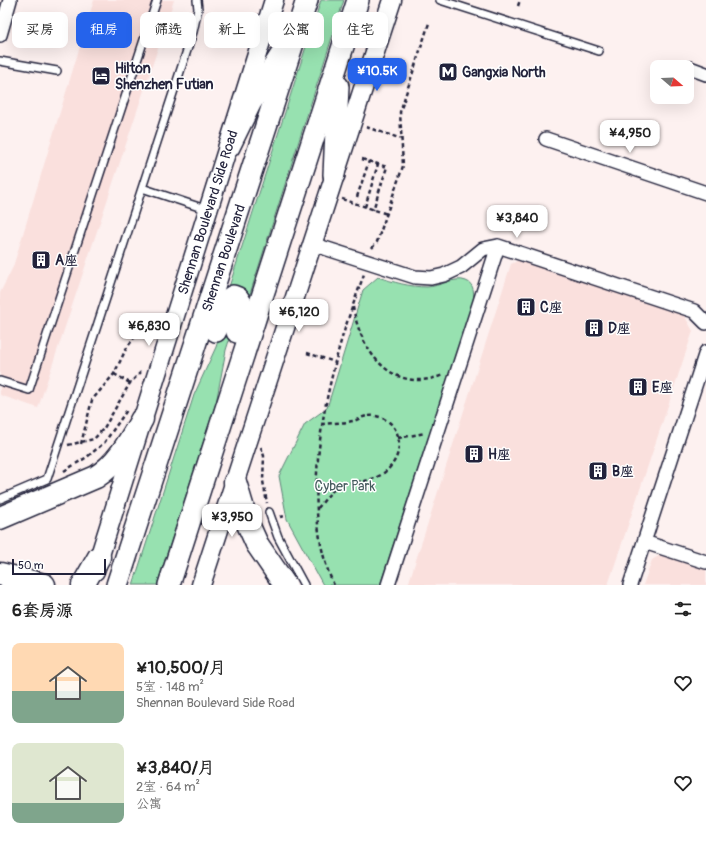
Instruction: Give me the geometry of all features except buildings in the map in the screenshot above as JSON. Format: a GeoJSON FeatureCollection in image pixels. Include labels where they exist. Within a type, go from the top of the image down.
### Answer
{"type":"FeatureCollection","features":[{"type":"Feature","properties":{"kind":"highway"},"geometry":{"type":"LineString","coordinates":[[0,518],[96,476],[106,470],[126,449],[134,414]]}},
{"type":"Feature","properties":{"kind":"highway"},"geometry":{"type":"LineString","coordinates":[[235,482],[246,522],[257,544],[285,585]]}},
{"type":"Feature","properties":{"kind":"highway"},"geometry":{"type":"LineString","coordinates":[[83,585],[99,557]]}},
{"type":"Feature","properties":{"kind":"highway"},"geometry":{"type":"LineString","coordinates":[[0,574],[44,585]]}},
{"type":"Feature","properties":{"kind":"main road","name":"Shennan Boulevard Side Road"},"geometry":{"type":"LineString","coordinates":[[90,585],[99,557],[134,414],[209,210],[274,0]]}},
{"type":"Feature","properties":{"kind":"main road","name":"Shennan Boulevard"},"geometry":{"type":"LineString","coordinates":[[303,12],[307,0]]}},
{"type":"Feature","properties":{"kind":"main road"},"geometry":{"type":"LineString","coordinates":[[169,585],[358,0]]}},
{"type":"Feature","properties":{"kind":"main road"},"geometry":{"type":"LineString","coordinates":[[200,585],[392,0]]}},
{"type":"Feature","properties":{"kind":"main road"},"geometry":{"type":"LineString","coordinates":[[229,147],[262,83],[286,48]]}},
{"type":"Feature","properties":{"kind":"main road","name":"Shennan Boulevard"},"geometry":{"type":"LineString","coordinates":[[117,585],[292,48]]}},
{"type":"Feature","properties":{"kind":"main road"},"geometry":{"type":"LineString","coordinates":[[334,175],[339,60]]}},
{"type":"Feature","properties":{"kind":"main road"},"geometry":{"type":"LineString","coordinates":[[177,404],[204,360],[226,301],[233,296],[238,298],[243,306],[228,368],[222,418]]}},
{"type":"Feature","properties":{"kind":"street"},"geometry":{"type":"LineString","coordinates":[[0,35],[10,0]]}},
{"type":"Feature","properties":{"kind":"street"},"geometry":{"type":"LineString","coordinates":[[694,70],[706,74]]}},
{"type":"Feature","properties":{"kind":"street"},"geometry":{"type":"LineString","coordinates":[[546,139],[706,193]]}},
{"type":"Feature","properties":{"kind":"street"},"geometry":{"type":"LineString","coordinates":[[312,244],[415,277],[431,278],[444,275],[460,267],[482,249],[498,246],[694,311],[706,323]]}},
{"type":"Feature","properties":{"kind":"street"},"geometry":{"type":"LineString","coordinates":[[388,585],[498,246]]}},
{"type":"Feature","properties":{"kind":"street"},"geometry":{"type":"LineString","coordinates":[[630,585],[706,352]]}},
{"type":"Feature","properties":{"kind":"street"},"geometry":{"type":"LineString","coordinates":[[644,542],[706,562]]}},
{"type":"Feature","properties":{"kind":"lane"},"geometry":{"type":"LineString","coordinates":[[0,381],[29,390],[157,0]]}},
{"type":"Feature","properties":{"kind":"lane"},"geometry":{"type":"LineString","coordinates":[[0,499],[47,480],[193,32],[198,9],[197,0]]}},
{"type":"Feature","properties":{"kind":"lane"},"geometry":{"type":"LineString","coordinates":[[440,0],[599,51]]}},
{"type":"Feature","properties":{"kind":"lane"},"geometry":{"type":"LineString","coordinates":[[0,61],[57,71]]}},
{"type":"Feature","properties":{"kind":"lane"},"geometry":{"type":"LineString","coordinates":[[142,188],[209,210]]}},
{"type":"Feature","properties":{"kind":"lane"},"geometry":{"type":"LineString","coordinates":[[269,512],[278,537],[304,585]]}},
{"type":"Feature","properties":{"kind":"path"},"geometry":{"type":"LineString","coordinates":[[518,6],[520,0]]}},
{"type":"Feature","properties":{"kind":"path"},"geometry":{"type":"LineString","coordinates":[[372,248],[377,242],[403,166],[400,112],[430,23]]}},
{"type":"Feature","properties":{"kind":"path"},"geometry":{"type":"LineString","coordinates":[[364,127],[402,139]]}},
{"type":"Feature","properties":{"kind":"path"},"geometry":{"type":"LineString","coordinates":[[362,159],[387,167],[373,210]]}},
{"type":"Feature","properties":{"kind":"path"},"geometry":{"type":"LineString","coordinates":[[357,197],[369,161]]}},
{"type":"Feature","properties":{"kind":"path"},"geometry":{"type":"LineString","coordinates":[[365,207],[378,164]]}},
{"type":"Feature","properties":{"kind":"path"},"geometry":{"type":"LineString","coordinates":[[338,198],[387,214]]}},
{"type":"Feature","properties":{"kind":"path"},"geometry":{"type":"LineString","coordinates":[[334,585],[324,555],[318,526],[317,490],[323,424],[335,362],[364,274]]}},
{"type":"Feature","properties":{"kind":"path"},"geometry":{"type":"LineString","coordinates":[[353,307],[355,320],[367,345],[386,370],[394,375],[413,381],[434,379],[446,374]]}},
{"type":"Feature","properties":{"kind":"path"},"geometry":{"type":"LineString","coordinates":[[81,444],[92,400],[114,374],[126,349],[136,335],[147,326],[157,329],[160,321]]}},
{"type":"Feature","properties":{"kind":"path"},"geometry":{"type":"LineString","coordinates":[[307,353],[335,362]]}},
{"type":"Feature","properties":{"kind":"path"},"geometry":{"type":"LineString","coordinates":[[58,446],[81,444],[94,439],[104,428],[130,383],[142,371]]}},
{"type":"Feature","properties":{"kind":"path"},"geometry":{"type":"LineString","coordinates":[[114,374],[130,383]]}},
{"type":"Feature","properties":{"kind":"path"},"geometry":{"type":"LineString","coordinates":[[47,480],[87,457],[134,414]]}},
{"type":"Feature","properties":{"kind":"path"},"geometry":{"type":"LineString","coordinates":[[318,509],[326,498],[339,486],[371,480],[385,472],[395,460],[398,451],[398,438],[394,427],[389,422],[375,415],[360,418],[354,421],[323,424]]}},
{"type":"Feature","properties":{"kind":"path"},"geometry":{"type":"LineString","coordinates":[[398,438],[426,433]]}},
{"type":"Feature","properties":{"kind":"path"},"geometry":{"type":"LineString","coordinates":[[259,446],[262,449],[264,456],[263,481],[269,512]]}},
{"type":"Feature","properties":{"kind":"shaded area"},"geometry":{"type":"Polygon","coordinates":[[[94,0],[174,0],[170,12],[140,12],[140,48],[158,48],[38,408],[0,395],[0,293],[13,267],[79,48],[132,48],[132,12],[90,12],[94,0]]]}},
{"type":"Feature","properties":{"kind":"shaded area"},"geometry":{"type":"Polygon","coordinates":[[[527,256],[680,308],[693,331],[608,585],[408,585],[511,264],[527,256]]]}},
{"type":"Feature","properties":{"kind":"shaded area"},"geometry":{"type":"Polygon","coordinates":[[[663,553],[706,567],[706,585],[643,585],[652,560],[663,553]]]}},
{"type":"Feature","properties":{"kind":"green space"},"geometry":{"type":"Polygon","coordinates":[[[321,0],[344,0],[340,12],[332,12],[332,38],[250,294],[242,289],[229,287],[306,48],[324,48],[324,12],[317,12],[321,0]]]}},
{"type":"Feature","properties":{"kind":"green space","name":"Cyber Park"},"geometry":{"type":"Polygon","coordinates":[[[378,277],[421,287],[432,287],[457,280],[466,281],[471,285],[474,293],[473,302],[380,585],[323,585],[287,519],[279,476],[305,424],[327,408],[363,290],[378,277]]]}},
{"type":"Feature","properties":{"kind":"green space"},"geometry":{"type":"Polygon","coordinates":[[[228,310],[238,313],[226,350],[216,403],[157,585],[133,585],[194,395],[216,347],[228,310]]]}},
{"type":"Feature","properties":{"kind":"place","name":"Gangxia North"},"geometry":{"type":"Point","coordinates":[448,72]}},
{"type":"Feature","properties":{"kind":"place","name":"Hilton Shenzhen Futian"},"geometry":{"type":"Point","coordinates":[101,76]}},
{"type":"Feature","properties":{"kind":"place","name":"A座"},"geometry":{"type":"Point","coordinates":[41,260]}},
{"type":"Feature","properties":{"kind":"place","name":"C座"},"geometry":{"type":"Point","coordinates":[526,307]}},
{"type":"Feature","properties":{"kind":"place","name":"D座"},"geometry":{"type":"Point","coordinates":[594,328]}},
{"type":"Feature","properties":{"kind":"place","name":"E座"},"geometry":{"type":"Point","coordinates":[638,387]}},
{"type":"Feature","properties":{"kind":"place","name":"H座"},"geometry":{"type":"Point","coordinates":[474,454]}},
{"type":"Feature","properties":{"kind":"place","name":"B座"},"geometry":{"type":"Point","coordinates":[598,471]}}]}
